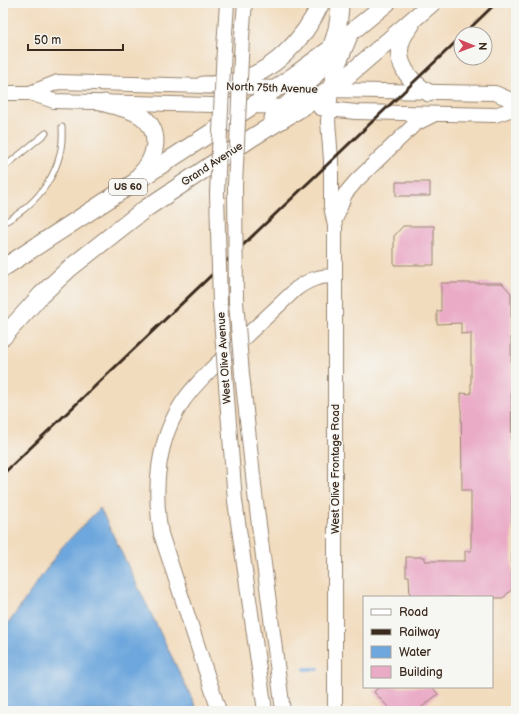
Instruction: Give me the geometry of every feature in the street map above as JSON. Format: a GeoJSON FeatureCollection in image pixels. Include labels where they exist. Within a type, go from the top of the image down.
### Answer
{"type":"FeatureCollection","features":[{"type":"Feature","properties":{"kind":"highway"},"geometry":{"type":"LineString","coordinates":[[204,86],[229,83],[245,78],[273,62],[297,42],[311,23],[321,3]]}},
{"type":"Feature","properties":{"kind":"highway"},"geometry":{"type":"LineString","coordinates":[[252,137],[302,90],[324,63],[333,48],[338,32],[340,3]]}},
{"type":"Feature","properties":{"kind":"highway","name":"US 60"},"geometry":{"type":"LineString","coordinates":[[3,268],[252,106],[333,48],[387,3]]}},
{"type":"Feature","properties":{"kind":"highway","name":"Grand Avenue"},"geometry":{"type":"LineString","coordinates":[[3,337],[41,295],[70,268],[155,201],[252,137],[331,90],[432,3]]}},
{"type":"Feature","properties":{"kind":"highway"},"geometry":{"type":"LineString","coordinates":[[415,19],[402,39],[401,46],[403,64],[406,74],[413,82],[429,92]]}},
{"type":"Feature","properties":{"kind":"highway"},"geometry":{"type":"LineString","coordinates":[[331,90],[338,62],[352,31]]}},
{"type":"Feature","properties":{"kind":"highway"},"geometry":{"type":"LineString","coordinates":[[105,103],[139,114],[150,125],[154,134],[155,150],[151,161],[127,188]]}},
{"type":"Feature","properties":{"kind":"main road","name":"West Olive Avenue"},"geometry":{"type":"LineString","coordinates":[[227,3],[217,193],[220,305],[235,501],[265,711]]}},
{"type":"Feature","properties":{"kind":"main road","name":"West Olive Avenue"},"geometry":{"type":"LineString","coordinates":[[245,3],[235,186],[236,302],[255,494],[283,711]]}},
{"type":"Feature","properties":{"kind":"main road","name":"North 75th Avenue"},"geometry":{"type":"LineString","coordinates":[[30,94],[58,82],[302,90],[495,93],[516,102]]}},
{"type":"Feature","properties":{"kind":"main road"},"geometry":{"type":"LineString","coordinates":[[331,90],[328,108],[328,121],[332,160],[331,206],[334,226]]}},
{"type":"Feature","properties":{"kind":"main road","name":"North 75th Avenue"},"geometry":{"type":"LineString","coordinates":[[3,92],[30,94],[54,102],[286,106],[328,108],[356,112],[494,115],[516,108]]}},
{"type":"Feature","properties":{"kind":"main road"},"geometry":{"type":"LineString","coordinates":[[334,226],[344,194],[415,124],[436,113]]}},
{"type":"Feature","properties":{"kind":"main road","name":"West Olive Frontage Road"},"geometry":{"type":"LineString","coordinates":[[334,226],[335,711]]}},
{"type":"Feature","properties":{"kind":"main road"},"geometry":{"type":"LineString","coordinates":[[219,711],[161,534],[157,511],[158,470],[168,431],[184,400],[207,373],[302,285],[318,276],[335,276]]}},
{"type":"Feature","properties":{"kind":"lane"},"geometry":{"type":"LineString","coordinates":[[3,223],[37,197],[52,177],[61,158],[62,127]]}},
{"type":"Feature","properties":{"kind":"lane"},"geometry":{"type":"LineString","coordinates":[[3,168],[46,133]]}},
{"type":"Feature","properties":{"kind":"water"},"geometry":{"type":"Polygon","coordinates":[[[100,508],[198,711],[3,711],[3,631],[62,547],[100,508]]]}},
{"type":"Feature","properties":{"kind":"building"},"geometry":{"type":"Polygon","coordinates":[[[396,182],[430,182],[430,196],[396,196],[396,182]]]}},
{"type":"Feature","properties":{"kind":"building"},"geometry":{"type":"Polygon","coordinates":[[[403,226],[434,226],[434,265],[394,265],[394,236],[403,226]]]}},
{"type":"Feature","properties":{"kind":"building"},"geometry":{"type":"Polygon","coordinates":[[[441,283],[502,283],[511,293],[512,589],[503,598],[493,598],[493,596],[410,596],[409,576],[406,576],[406,557],[425,557],[425,561],[465,561],[465,551],[471,551],[471,490],[462,490],[461,393],[471,394],[471,333],[461,334],[461,323],[437,324],[437,311],[441,311],[441,283]]]}},
{"type":"Feature","properties":{"kind":"building"},"geometry":{"type":"Polygon","coordinates":[[[378,688],[433,688],[438,694],[417,711],[392,711],[374,692],[378,688]]]}},
{"type":"Feature","properties":{"kind":"waterway"},"geometry":{"type":"LineString","coordinates":[[305,669],[318,669]]}},
{"type":"Feature","properties":{"kind":"railway"},"geometry":{"type":"LineString","coordinates":[[472,26],[496,3]]}},
{"type":"Feature","properties":{"kind":"railway"},"geometry":{"type":"LineString","coordinates":[[3,474],[453,45]]}}]}
